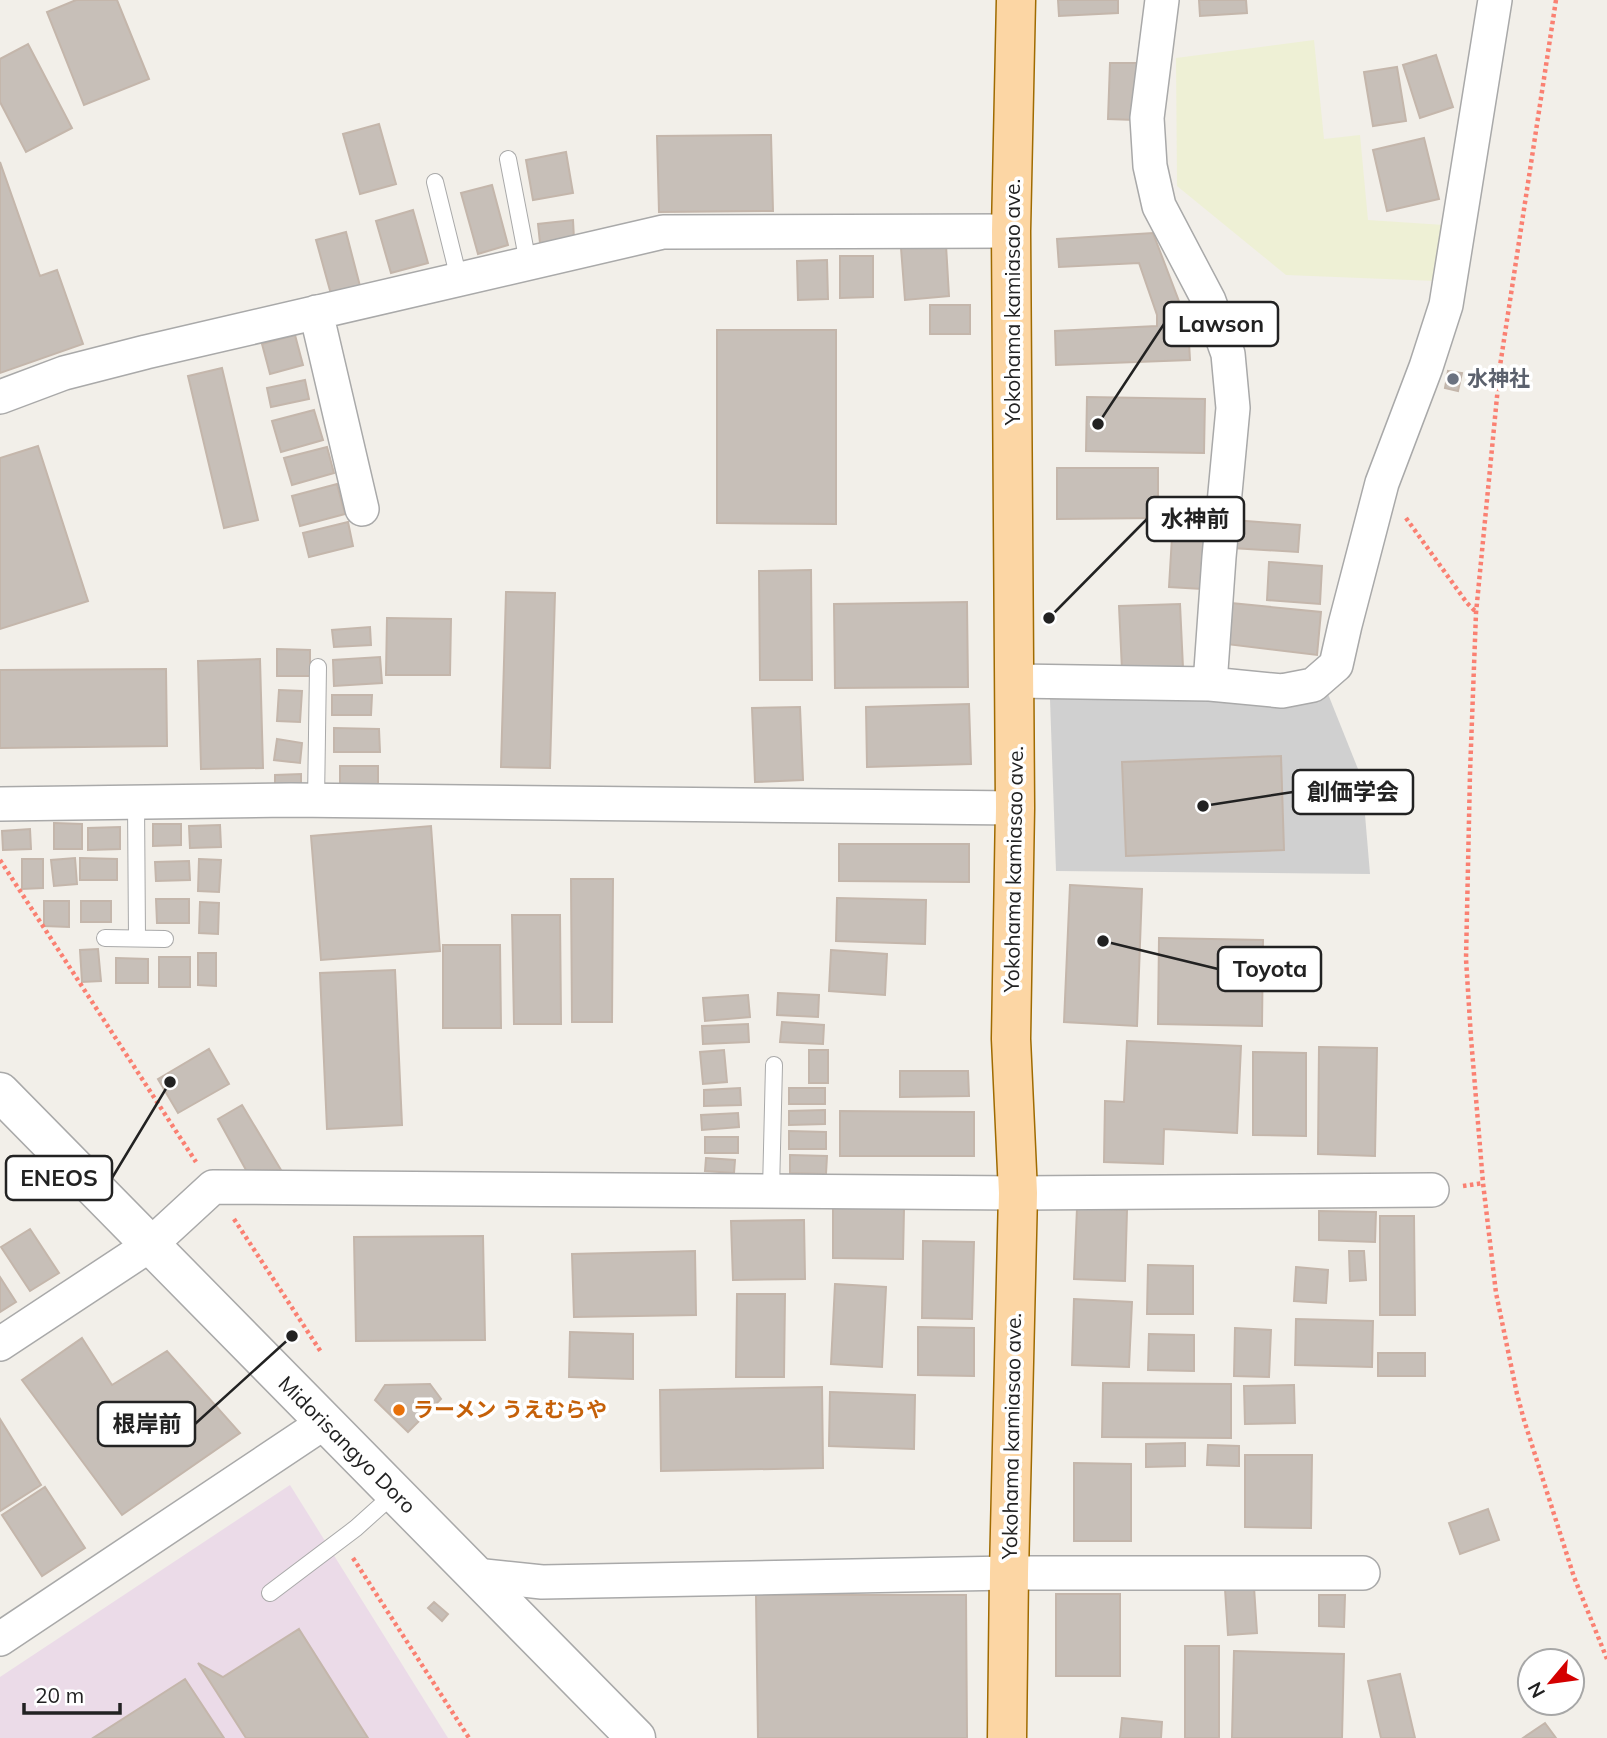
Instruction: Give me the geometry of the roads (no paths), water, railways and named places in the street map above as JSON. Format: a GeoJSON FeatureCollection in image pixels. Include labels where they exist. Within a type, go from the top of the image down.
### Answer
{"type":"FeatureCollection","features":[{"type":"Feature","properties":{"kind":"main road","name":"Yokohama kamiasao ave."},"geometry":{"type":"LineString","coordinates":[[1007,1738],[1017,1193],[1011,1039],[1016,808],[1011,231],[1016,0]]}},
{"type":"Feature","properties":{"kind":"street"},"geometry":{"type":"LineString","coordinates":[[1162,0],[1147,118],[1150,166],[1159,206],[1209,301],[1228,354],[1233,408],[1210,684]]}},
{"type":"Feature","properties":{"kind":"street"},"geometry":{"type":"LineString","coordinates":[[1015,681],[1210,684],[1282,691],[1313,685],[1336,665],[1381,483],[1426,367],[1446,305],[1496,0]]}},
{"type":"Feature","properties":{"kind":"street"},"geometry":{"type":"LineString","coordinates":[[0,397],[64,373],[146,352],[663,232],[1011,231]]}},
{"type":"Feature","properties":{"kind":"street"},"geometry":{"type":"LineString","coordinates":[[316,312],[362,509]]}},
{"type":"Feature","properties":{"kind":"street"},"geometry":{"type":"LineString","coordinates":[[0,803],[316,800],[1016,808]]}},
{"type":"Feature","properties":{"kind":"street","name":"Midorisangyo Doro"},"geometry":{"type":"LineString","coordinates":[[0,1092],[636,1738]]}},
{"type":"Feature","properties":{"kind":"street"},"geometry":{"type":"LineString","coordinates":[[0,1344],[150,1245],[213,1187],[1017,1193],[1432,1190]]}},
{"type":"Feature","properties":{"kind":"street"},"geometry":{"type":"LineString","coordinates":[[0,1639],[325,1422]]}},
{"type":"Feature","properties":{"kind":"street"},"geometry":{"type":"LineString","coordinates":[[475,1575],[542,1582],[1009,1573],[1363,1573]]}},
{"type":"Feature","properties":{"kind":"lane"},"geometry":{"type":"LineString","coordinates":[[508,159],[528,263]]}},
{"type":"Feature","properties":{"kind":"lane"},"geometry":{"type":"LineString","coordinates":[[435,182],[459,279]]}},
{"type":"Feature","properties":{"kind":"lane"},"geometry":{"type":"LineString","coordinates":[[316,800],[318,667]]}},
{"type":"Feature","properties":{"kind":"lane"},"geometry":{"type":"LineString","coordinates":[[136,802],[137,938]]}},
{"type":"Feature","properties":{"kind":"lane"},"geometry":{"type":"LineString","coordinates":[[105,938],[165,939]]}},
{"type":"Feature","properties":{"kind":"lane"},"geometry":{"type":"LineString","coordinates":[[771,1190],[774,1065]]}},
{"type":"Feature","properties":{"kind":"lane"},"geometry":{"type":"LineString","coordinates":[[270,1593],[356,1528],[395,1493]]}},
{"type":"Feature","properties":{"kind":"place","name":"水神社"},"geometry":{"type":"Point","coordinates":[1453,379]}},
{"type":"Feature","properties":{"kind":"place","name":"Lawson"},"geometry":{"type":"Point","coordinates":[1098,424]}},
{"type":"Feature","properties":{"kind":"place","name":"水神前"},"geometry":{"type":"Point","coordinates":[1049,618]}},
{"type":"Feature","properties":{"kind":"place","name":"創価学会"},"geometry":{"type":"Point","coordinates":[1203,806]}},
{"type":"Feature","properties":{"kind":"place","name":"Toyota"},"geometry":{"type":"Point","coordinates":[1103,941]}},
{"type":"Feature","properties":{"kind":"place","name":"ENEOS"},"geometry":{"type":"Point","coordinates":[170,1082]}},
{"type":"Feature","properties":{"kind":"place","name":"根岸前"},"geometry":{"type":"Point","coordinates":[292,1336]}},
{"type":"Feature","properties":{"kind":"place","name":"ラーメン うえむらや"},"geometry":{"type":"Point","coordinates":[399,1410]}}]}
